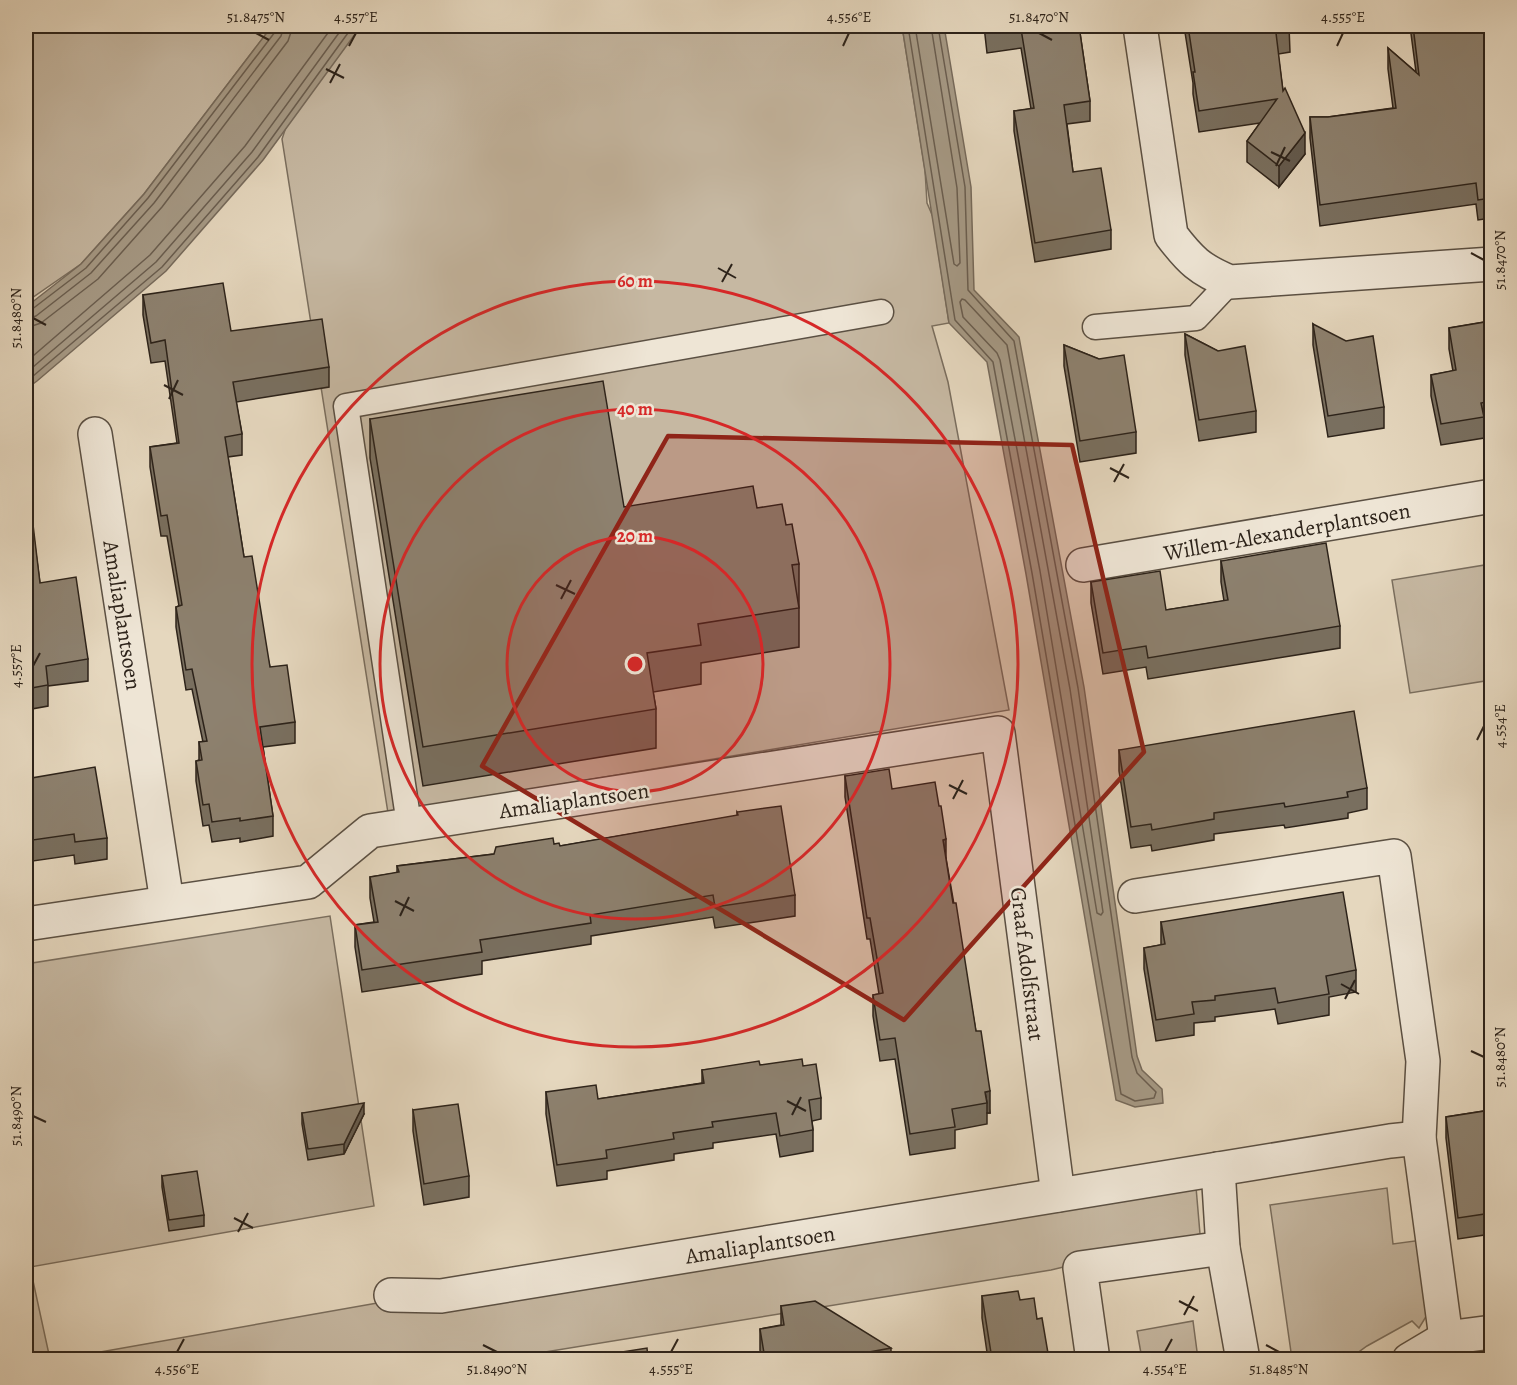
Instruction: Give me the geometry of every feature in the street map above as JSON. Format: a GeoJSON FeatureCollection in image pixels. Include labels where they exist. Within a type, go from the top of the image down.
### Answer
{"type":"FeatureCollection","features":[{"type":"Feature","properties":{"kind":"street"},"geometry":{"type":"LineString","coordinates":[[1140,26],[1171,234],[1185,254],[1205,272],[1230,282],[1491,264]]}},
{"type":"Feature","properties":{"kind":"street","name":"Amaliaplantsoen"},"geometry":{"type":"LineString","coordinates":[[95,434],[167,902]]}},
{"type":"Feature","properties":{"kind":"street","name":"Willem-Alexanderplantsoen"},"geometry":{"type":"LineString","coordinates":[[1083,565],[1491,496]]}},
{"type":"Feature","properties":{"kind":"street","name":"Amaliaplantsoen"},"geometry":{"type":"LineString","coordinates":[[26,924],[308,882],[370,831],[998,734]]}},
{"type":"Feature","properties":{"kind":"street","name":"Graaf Adolfstraat"},"geometry":{"type":"LineString","coordinates":[[998,734],[1058,1196]]}},
{"type":"Feature","properties":{"kind":"street"},"geometry":{"type":"LineString","coordinates":[[1135,896],[1394,856],[1423,1061],[1419,1138],[1446,1338]]}},
{"type":"Feature","properties":{"kind":"street"},"geometry":{"type":"LineString","coordinates":[[1058,1196],[1419,1138]]}},
{"type":"Feature","properties":{"kind":"street"},"geometry":{"type":"LineString","coordinates":[[1218,1169],[1223,1248],[1243,1359]]}},
{"type":"Feature","properties":{"kind":"street","name":"Amaliaplantsoen"},"geometry":{"type":"LineString","coordinates":[[391,1295],[441,1296],[1058,1196]]}},
{"type":"Feature","properties":{"kind":"street"},"geometry":{"type":"LineString","coordinates":[[1093,1359],[1080,1268],[1223,1248]]}},
{"type":"Feature","properties":{"kind":"street"},"geometry":{"type":"LineString","coordinates":[[1409,1359],[1446,1338],[1491,1332]]}},
{"type":"Feature","properties":{"kind":"lane"},"geometry":{"type":"LineString","coordinates":[[1095,327],[1196,318],[1230,282]]}},
{"type":"Feature","properties":{"kind":"lane"},"geometry":{"type":"LineString","coordinates":[[409,824],[346,406],[881,312]]}},
{"type":"Feature","properties":{"kind":"highlighted area"},"geometry":{"type":"Polygon","coordinates":[[[668,436],[1072,445],[1144,752],[904,1020],[482,766],[668,436]]]}},
{"type":"Feature","properties":{"kind":"shaded area"},"geometry":{"type":"Polygon","coordinates":[[[26,26],[272,26],[144,194],[81,264],[26,302],[26,26]]]}},
{"type":"Feature","properties":{"kind":"shaded area"},"geometry":{"type":"Polygon","coordinates":[[[360,26],[902,26],[925,170],[927,203],[933,217],[949,323],[932,326],[948,382],[1009,710],[388,813],[282,139],[286,127],[360,26]]]}},
{"type":"Feature","properties":{"kind":"shaded area"},"geometry":{"type":"Polygon","coordinates":[[[1491,564],[1491,680],[1410,693],[1392,580],[1491,564]]]}},
{"type":"Feature","properties":{"kind":"shaded area"},"geometry":{"type":"Polygon","coordinates":[[[330,916],[374,1206],[30,1267],[50,1359],[26,1359],[26,964],[330,916]]]}},
{"type":"Feature","properties":{"kind":"shaded area"},"geometry":{"type":"Polygon","coordinates":[[[1196,1187],[1200,1234],[1051,1270],[502,1359],[55,1360],[400,1299],[1196,1187]]]}},
{"type":"Feature","properties":{"kind":"shaded area"},"geometry":{"type":"Polygon","coordinates":[[[1387,1188],[1393,1244],[1422,1240],[1427,1315],[1419,1328],[1412,1321],[1367,1346],[1349,1359],[1292,1359],[1270,1205],[1387,1188]]]}},
{"type":"Feature","properties":{"kind":"shaded area"},"geometry":{"type":"Polygon","coordinates":[[[1193,1321],[1198,1359],[1142,1359],[1137,1331],[1193,1321]]]}},
{"type":"Feature","properties":{"kind":"water"},"geometry":{"type":"Polygon","coordinates":[[[272,26],[361,26],[263,160],[166,271],[26,389],[26,307],[81,264],[144,194],[272,26]]]}},
{"type":"Feature","properties":{"kind":"water"},"geometry":{"type":"Polygon","coordinates":[[[902,26],[944,26],[971,187],[974,290],[1019,337],[1084,687],[1137,1056],[1142,1070],[1162,1089],[1163,1103],[1135,1107],[1116,1100],[1026,574],[987,362],[949,323],[902,26]]]}},
{"type":"Feature","properties":{"kind":"building"},"geometry":{"type":"Polygon","coordinates":[[[986,26],[1079,26],[1090,101],[1064,105],[1073,172],[1101,168],[1111,230],[1035,243],[1014,111],[1034,108],[1021,29],[987,33],[986,26]]]}},
{"type":"Feature","properties":{"kind":"building"},"geometry":{"type":"Polygon","coordinates":[[[1188,26],[1289,26],[1290,31],[1276,33],[1283,91],[1285,88],[1305,133],[1279,166],[1247,141],[1277,99],[1199,111],[1188,26]]]}},
{"type":"Feature","properties":{"kind":"building"},"geometry":{"type":"Polygon","coordinates":[[[1413,26],[1491,26],[1491,198],[1478,200],[1476,183],[1320,205],[1310,117],[1328,117],[1396,108],[1388,48],[1419,75],[1413,26]]]}},
{"type":"Feature","properties":{"kind":"building"},"geometry":{"type":"Polygon","coordinates":[[[223,283],[231,331],[322,319],[329,367],[233,382],[242,434],[225,437],[244,557],[252,556],[270,667],[287,665],[295,722],[260,727],[273,816],[212,822],[209,804],[203,805],[196,761],[202,760],[199,742],[207,741],[192,669],[186,670],[176,607],[182,605],[167,515],[161,516],[150,447],[179,443],[165,340],[151,343],[143,295],[223,283]]]}},
{"type":"Feature","properties":{"kind":"building"},"geometry":{"type":"Polygon","coordinates":[[[1491,321],[1491,399],[1481,403],[1484,417],[1441,424],[1431,375],[1456,370],[1449,328],[1491,321]]]}},
{"type":"Feature","properties":{"kind":"building"},"geometry":{"type":"Polygon","coordinates":[[[1313,324],[1346,341],[1373,336],[1384,407],[1328,416],[1313,324]]]}},
{"type":"Feature","properties":{"kind":"building"},"geometry":{"type":"Polygon","coordinates":[[[1185,334],[1218,351],[1245,346],[1256,411],[1199,420],[1185,334]]]}},
{"type":"Feature","properties":{"kind":"building"},"geometry":{"type":"Polygon","coordinates":[[[1064,345],[1099,359],[1124,355],[1136,432],[1080,441],[1064,345]]]}},
{"type":"Feature","properties":{"kind":"building"},"geometry":{"type":"Polygon","coordinates":[[[603,381],[624,507],[753,486],[757,508],[782,504],[786,525],[792,524],[799,564],[792,565],[799,608],[698,624],[701,645],[647,653],[656,709],[423,747],[370,419],[603,381]]]}},
{"type":"Feature","properties":{"kind":"building"},"geometry":{"type":"Polygon","coordinates":[[[26,479],[40,583],[76,577],[88,659],[46,666],[48,685],[26,689],[26,479]]]}},
{"type":"Feature","properties":{"kind":"building"},"geometry":{"type":"Polygon","coordinates":[[[1326,543],[1340,626],[1148,658],[1146,646],[1103,653],[1091,582],[1160,571],[1166,610],[1228,600],[1221,561],[1326,543]]]}},
{"type":"Feature","properties":{"kind":"building"},"geometry":{"type":"Polygon","coordinates":[[[1354,711],[1367,788],[1347,792],[1348,797],[1285,807],[1284,803],[1214,813],[1214,819],[1152,830],[1151,824],[1131,827],[1119,750],[1354,711]]]}},
{"type":"Feature","properties":{"kind":"building"},"geometry":{"type":"Polygon","coordinates":[[[95,767],[107,838],[75,842],[74,834],[26,841],[26,779],[95,767]]]}},
{"type":"Feature","properties":{"kind":"building"},"geometry":{"type":"Polygon","coordinates":[[[889,769],[892,789],[935,782],[946,839],[943,840],[953,903],[956,903],[976,1031],[981,1031],[990,1091],[985,1092],[987,1103],[952,1109],[955,1127],[910,1134],[895,1038],[880,1040],[873,995],[883,993],[870,918],[867,918],[845,776],[889,769]]]}},
{"type":"Feature","properties":{"kind":"building"},"geometry":{"type":"Polygon","coordinates":[[[781,806],[795,895],[715,907],[713,895],[590,915],[591,923],[480,940],[482,952],[362,970],[355,925],[378,922],[370,877],[399,872],[397,866],[494,854],[496,847],[553,838],[554,844],[559,843],[560,846],[738,815],[737,812],[781,806]]]}},
{"type":"Feature","properties":{"kind":"building"},"geometry":{"type":"Polygon","coordinates":[[[1343,892],[1356,970],[1326,976],[1329,994],[1278,1003],[1275,988],[1215,996],[1215,1000],[1192,1002],[1194,1014],[1156,1020],[1144,948],[1165,944],[1161,922],[1343,892]]]}},
{"type":"Feature","properties":{"kind":"building"},"geometry":{"type":"Polygon","coordinates":[[[802,1059],[803,1066],[816,1064],[821,1098],[809,1100],[813,1130],[780,1136],[776,1113],[712,1122],[713,1127],[673,1133],[674,1139],[606,1150],[607,1158],[557,1165],[546,1092],[596,1085],[598,1099],[704,1083],[702,1070],[759,1061],[760,1065],[802,1059]]]}},
{"type":"Feature","properties":{"kind":"building"},"geometry":{"type":"Polygon","coordinates":[[[364,1103],[344,1144],[308,1149],[302,1113],[364,1103]]]}},
{"type":"Feature","properties":{"kind":"building"},"geometry":{"type":"Polygon","coordinates":[[[458,1104],[469,1176],[424,1184],[413,1110],[458,1104]]]}},
{"type":"Feature","properties":{"kind":"building"},"geometry":{"type":"Polygon","coordinates":[[[1491,1110],[1491,1213],[1458,1218],[1446,1117],[1491,1110]]]}},
{"type":"Feature","properties":{"kind":"building"},"geometry":{"type":"Polygon","coordinates":[[[197,1171],[204,1215],[169,1220],[162,1176],[197,1171]]]}},
{"type":"Feature","properties":{"kind":"building"},"geometry":{"type":"Polygon","coordinates":[[[1018,1291],[1020,1300],[1034,1298],[1037,1319],[1042,1318],[1049,1359],[992,1359],[982,1296],[1018,1291]]]}},
{"type":"Feature","properties":{"kind":"building"},"geometry":{"type":"Polygon","coordinates":[[[815,1301],[891,1348],[831,1359],[765,1359],[760,1329],[784,1325],[781,1306],[815,1301]]]}},
{"type":"Feature","properties":{"kind":"building"},"geometry":{"type":"Polygon","coordinates":[[[647,1348],[648,1359],[597,1359],[597,1356],[647,1348]]]}}]}
